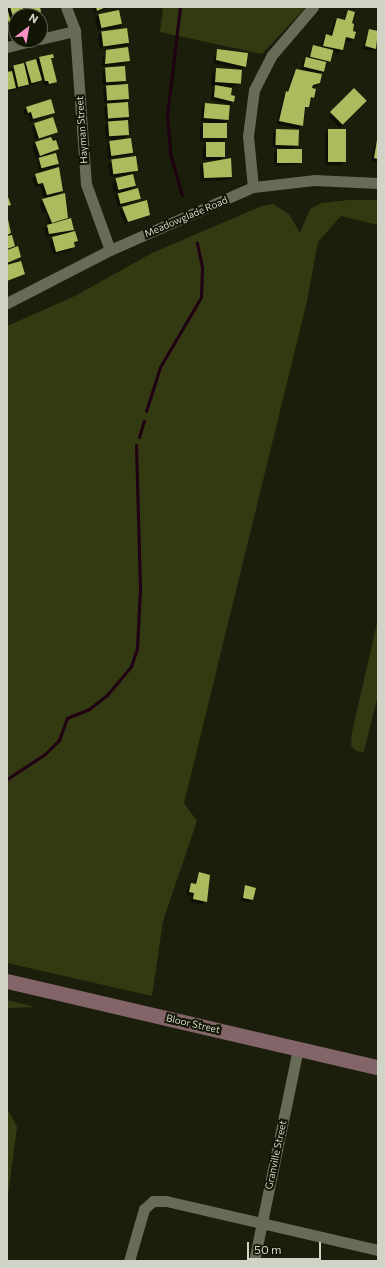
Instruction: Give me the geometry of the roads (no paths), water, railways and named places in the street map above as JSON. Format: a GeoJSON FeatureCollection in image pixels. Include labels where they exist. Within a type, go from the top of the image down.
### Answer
{"type":"FeatureCollection","features":[{"type":"Feature","properties":{"kind":"main road","name":"Bloor Street"},"geometry":{"type":"LineString","coordinates":[[7,981],[378,1067]]}},
{"type":"Feature","properties":{"kind":"street","name":"Hayman Street"},"geometry":{"type":"LineString","coordinates":[[66,7],[75,31],[86,184],[110,250]]}},
{"type":"Feature","properties":{"kind":"street"},"geometry":{"type":"LineString","coordinates":[[253,188],[248,136],[254,90],[272,55],[313,7]]}},
{"type":"Feature","properties":{"kind":"street"},"geometry":{"type":"LineString","coordinates":[[48,37],[75,31]]}},
{"type":"Feature","properties":{"kind":"street","name":"Meadowglade Road"},"geometry":{"type":"LineString","coordinates":[[7,303],[110,250],[253,188],[314,180],[378,183]]}},
{"type":"Feature","properties":{"kind":"street","name":"Granville Street"},"geometry":{"type":"LineString","coordinates":[[254,1261],[298,1049]]}},
{"type":"Feature","properties":{"kind":"street"},"geometry":{"type":"LineString","coordinates":[[129,1261],[138,1222],[144,1209],[153,1202],[166,1201],[378,1250]]}},
{"type":"Feature","properties":{"kind":"waterway"},"geometry":{"type":"LineString","coordinates":[[180,7],[167,116],[170,153],[182,195]]}},
{"type":"Feature","properties":{"kind":"waterway"},"geometry":{"type":"LineString","coordinates":[[146,411],[160,367],[201,297],[202,267],[197,243]]}},
{"type":"Feature","properties":{"kind":"waterway"},"geometry":{"type":"LineString","coordinates":[[139,437],[144,421]]}},
{"type":"Feature","properties":{"kind":"waterway"},"geometry":{"type":"LineString","coordinates":[[7,779],[45,754],[59,740],[67,718],[89,709],[107,695],[131,666],[137,649],[140,588],[136,445]]}}]}
